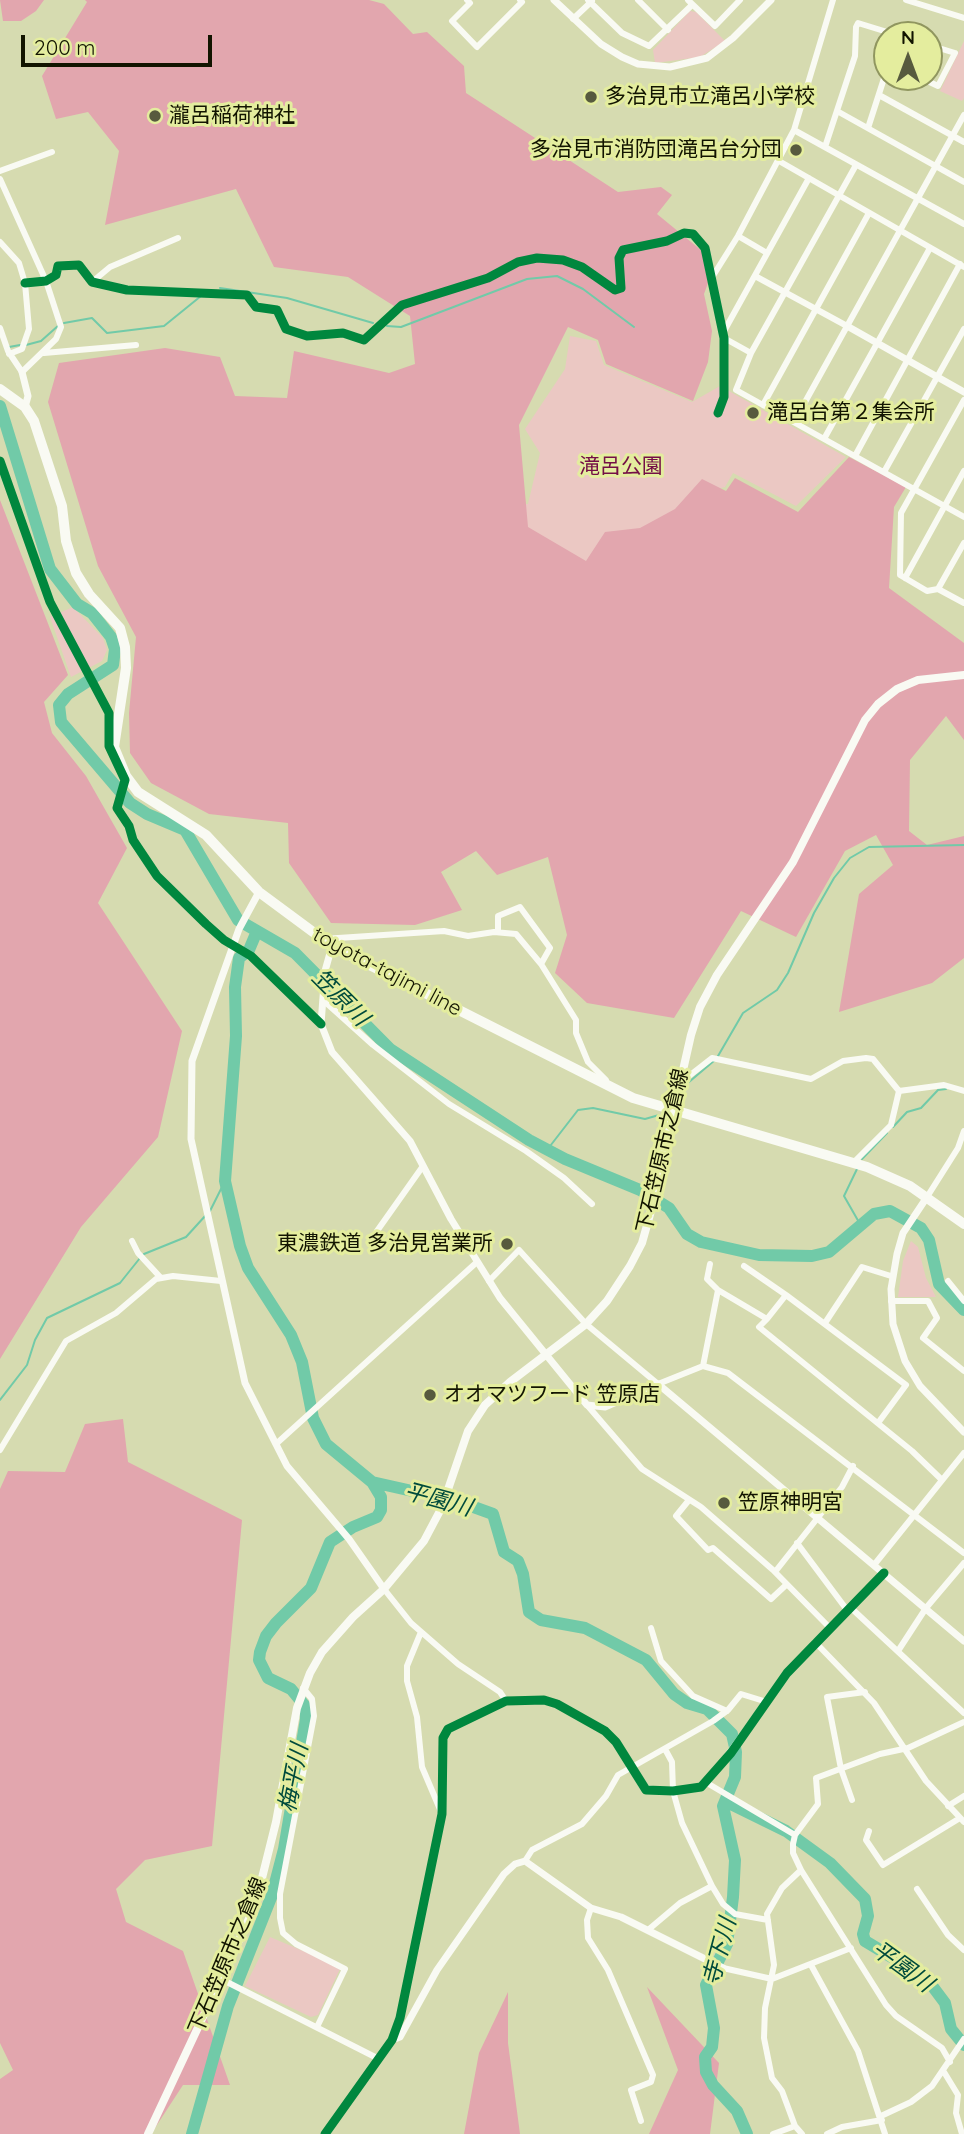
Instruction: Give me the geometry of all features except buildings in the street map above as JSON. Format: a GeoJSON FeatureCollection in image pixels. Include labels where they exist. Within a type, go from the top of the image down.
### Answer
{"type":"FeatureCollection","features":[{"type":"Feature","properties":{"kind":"main road","name":"toyota-tajimi line"},"geometry":{"type":"LineString","coordinates":[[0,389],[21,404],[34,421],[62,506],[69,555],[76,573],[89,594],[120,628],[125,647],[126,668],[114,747],[126,776],[138,792],[206,835],[259,892],[332,946],[607,1087],[673,1110],[853,1163],[910,1186],[964,1224]]}},
{"type":"Feature","properties":{"kind":"main road","name":"下石笠原市之倉線"},"geometry":{"type":"LineString","coordinates":[[148,2134],[225,1981],[255,1906],[264,1877],[302,1690],[322,1652],[352,1617],[384,1589],[424,1541],[442,1507],[464,1440],[479,1413],[496,1394],[586,1324],[607,1301],[630,1266],[642,1242],[651,1211],[691,1035],[711,985],[793,862],[864,720],[878,704],[897,690],[918,680],[964,675]]}},
{"type":"Feature","properties":{"kind":"street"},"geometry":{"type":"LineString","coordinates":[[467,0],[470,3],[452,21],[477,47],[522,2],[520,0]]}},
{"type":"Feature","properties":{"kind":"street"},"geometry":{"type":"LineString","coordinates":[[554,0],[601,44],[622,57],[638,64],[670,67],[707,58],[771,0]]}},
{"type":"Feature","properties":{"kind":"street"},"geometry":{"type":"LineString","coordinates":[[638,0],[668,30]]}},
{"type":"Feature","properties":{"kind":"street"},"geometry":{"type":"LineString","coordinates":[[573,19],[590,1],[622,33],[649,46],[668,30],[690,2],[715,26],[739,0]]}},
{"type":"Feature","properties":{"kind":"street"},"geometry":{"type":"LineString","coordinates":[[711,279],[738,236],[794,130],[833,0]]}},
{"type":"Feature","properties":{"kind":"street"},"geometry":{"type":"LineString","coordinates":[[906,0],[964,18]]}},
{"type":"Feature","properties":{"kind":"street"},"geometry":{"type":"LineString","coordinates":[[825,147],[855,56],[858,23],[873,28]]}},
{"type":"Feature","properties":{"kind":"street"},"geometry":{"type":"LineString","coordinates":[[943,49],[955,52],[943,78]]}},
{"type":"Feature","properties":{"kind":"street"},"geometry":{"type":"LineString","coordinates":[[868,128],[880,91]]}},
{"type":"Feature","properties":{"kind":"street"},"geometry":{"type":"LineString","coordinates":[[879,95],[964,142]]}},
{"type":"Feature","properties":{"kind":"street"},"geometry":{"type":"LineString","coordinates":[[837,111],[964,182]]}},
{"type":"Feature","properties":{"kind":"street"},"geometry":{"type":"LineString","coordinates":[[794,422],[964,115]]}},
{"type":"Feature","properties":{"kind":"street"},"geometry":{"type":"LineString","coordinates":[[794,130],[964,224]]}},
{"type":"Feature","properties":{"kind":"street"},"geometry":{"type":"LineString","coordinates":[[0,171],[52,152]]}},
{"type":"Feature","properties":{"kind":"street"},"geometry":{"type":"LineString","coordinates":[[779,161],[962,266],[855,456]]}},
{"type":"Feature","properties":{"kind":"street"},"geometry":{"type":"LineString","coordinates":[[856,165],[751,353],[736,390],[964,517]]}},
{"type":"Feature","properties":{"kind":"street"},"geometry":{"type":"LineString","coordinates":[[724,335],[809,178]]}},
{"type":"Feature","properties":{"kind":"street"},"geometry":{"type":"LineString","coordinates":[[0,179],[46,281],[60,323],[44,353],[22,372]]}},
{"type":"Feature","properties":{"kind":"street"},"geometry":{"type":"LineString","coordinates":[[763,405],[869,213]]}},
{"type":"Feature","properties":{"kind":"street"},"geometry":{"type":"LineString","coordinates":[[25,283],[46,281],[57,275],[58,266],[79,265],[93,282],[127,290],[247,296],[256,307],[277,310],[286,329],[307,336],[343,333],[364,340],[402,305],[476,283],[518,262],[537,258],[563,260],[582,267],[615,290],[621,288],[619,258],[623,250],[667,241],[684,233],[693,234],[705,248],[724,335],[724,397],[718,413]]}},
{"type":"Feature","properties":{"kind":"street"},"geometry":{"type":"LineString","coordinates":[[738,236],[767,253]]}},
{"type":"Feature","properties":{"kind":"street"},"geometry":{"type":"LineString","coordinates":[[93,282],[110,267],[178,237]]}},
{"type":"Feature","properties":{"kind":"street"},"geometry":{"type":"LineString","coordinates":[[0,242],[19,263],[25,283],[29,329],[22,349],[8,350]]}},
{"type":"Feature","properties":{"kind":"street"},"geometry":{"type":"LineString","coordinates":[[824,439],[930,248]]}},
{"type":"Feature","properties":{"kind":"street"},"geometry":{"type":"LineString","coordinates":[[755,276],[964,392]]}},
{"type":"Feature","properties":{"kind":"street"},"geometry":{"type":"LineString","coordinates":[[0,328],[8,350],[22,372],[27,396],[21,404]]}},
{"type":"Feature","properties":{"kind":"street"},"geometry":{"type":"LineString","coordinates":[[884,472],[964,329]]}},
{"type":"Feature","properties":{"kind":"street"},"geometry":{"type":"LineString","coordinates":[[724,335],[751,353]]}},
{"type":"Feature","properties":{"kind":"street"},"geometry":{"type":"LineString","coordinates":[[44,353],[136,345]]}},
{"type":"Feature","properties":{"kind":"street"},"geometry":{"type":"LineString","coordinates":[[964,400],[901,513],[900,575],[927,592],[939,589],[964,603]]}},
{"type":"Feature","properties":{"kind":"street"},"geometry":{"type":"LineString","coordinates":[[905,578],[964,471]]}},
{"type":"Feature","properties":{"kind":"street"},"geometry":{"type":"LineString","coordinates":[[939,589],[964,543]]}},
{"type":"Feature","properties":{"kind":"street"},"geometry":{"type":"LineString","coordinates":[[259,892],[239,929],[192,1061],[191,1139],[245,1382],[293,1474],[349,1539],[384,1589],[421,1632],[458,1664],[500,1692],[506,1701]]}},
{"type":"Feature","properties":{"kind":"street"},"geometry":{"type":"LineString","coordinates":[[498,932],[498,916],[520,907],[550,948],[541,964]]}},
{"type":"Feature","properties":{"kind":"street"},"geometry":{"type":"LineString","coordinates":[[321,940],[444,931],[468,936],[498,932],[516,934],[541,964],[576,1020],[576,1033],[588,1062],[606,1080],[607,1087]]}},
{"type":"Feature","properties":{"kind":"street"},"geometry":{"type":"LineString","coordinates":[[332,946],[325,971],[321,1024],[332,1052],[410,1141],[489,1281],[545,1356],[642,1469],[689,1500],[775,1572],[829,1627]]}},
{"type":"Feature","properties":{"kind":"street"},"geometry":{"type":"LineString","coordinates":[[323,1000],[373,1045],[449,1104],[526,1151],[564,1178],[592,1204]]}},
{"type":"Feature","properties":{"kind":"street"},"geometry":{"type":"LineString","coordinates":[[681,1076],[689,1076],[716,1059],[811,1079],[843,1060],[873,1059],[899,1091]]}},
{"type":"Feature","properties":{"kind":"street"},"geometry":{"type":"LineString","coordinates":[[899,1091],[944,1084],[964,1091]]}},
{"type":"Feature","properties":{"kind":"street"},"geometry":{"type":"LineString","coordinates":[[853,1163],[891,1125],[899,1091]]}},
{"type":"Feature","properties":{"kind":"street"},"geometry":{"type":"LineString","coordinates":[[964,1131],[958,1148],[903,1233],[891,1276],[896,1336],[912,1374],[929,1398],[964,1432]]}},
{"type":"Feature","properties":{"kind":"street"},"geometry":{"type":"LineString","coordinates":[[377,1231],[423,1166]]}},
{"type":"Feature","properties":{"kind":"street"},"geometry":{"type":"LineString","coordinates":[[132,1241],[140,1256],[161,1278]]}},
{"type":"Feature","properties":{"kind":"street"},"geometry":{"type":"LineString","coordinates":[[489,1281],[519,1250],[586,1324],[964,1641]]}},
{"type":"Feature","properties":{"kind":"street"},"geometry":{"type":"LineString","coordinates":[[275,1444],[477,1262]]}},
{"type":"Feature","properties":{"kind":"street"},"geometry":{"type":"LineString","coordinates":[[710,1264],[707,1279],[718,1290],[767,1319]]}},
{"type":"Feature","properties":{"kind":"street"},"geometry":{"type":"LineString","coordinates":[[744,1266],[906,1385],[878,1423]]}},
{"type":"Feature","properties":{"kind":"street"},"geometry":{"type":"LineString","coordinates":[[825,1323],[862,1267],[891,1276]]}},
{"type":"Feature","properties":{"kind":"street"},"geometry":{"type":"LineString","coordinates":[[0,1450],[66,1341],[116,1313],[161,1278],[221,1281]]}},
{"type":"Feature","properties":{"kind":"street"},"geometry":{"type":"LineString","coordinates":[[948,1281],[964,1301]]}},
{"type":"Feature","properties":{"kind":"street"},"geometry":{"type":"LineString","coordinates":[[703,1366],[718,1290]]}},
{"type":"Feature","properties":{"kind":"street"},"geometry":{"type":"LineString","coordinates":[[786,1295],[759,1327],[878,1423],[942,1480]]}},
{"type":"Feature","properties":{"kind":"street"},"geometry":{"type":"LineString","coordinates":[[891,1301],[928,1301],[937,1318],[923,1338],[964,1371]]}},
{"type":"Feature","properties":{"kind":"street"},"geometry":{"type":"LineString","coordinates":[[587,1405],[605,1407],[703,1366],[721,1369],[853,1466],[964,1553]]}},
{"type":"Feature","properties":{"kind":"street"},"geometry":{"type":"LineString","coordinates":[[874,1565],[964,1453]]}},
{"type":"Feature","properties":{"kind":"street"},"geometry":{"type":"LineString","coordinates":[[775,1572],[842,1487],[853,1466]]}},
{"type":"Feature","properties":{"kind":"street"},"geometry":{"type":"LineString","coordinates":[[689,1500],[676,1516],[708,1550],[713,1548],[771,1599],[786,1585]]}},
{"type":"Feature","properties":{"kind":"street"},"geometry":{"type":"LineString","coordinates":[[797,1543],[848,1608],[964,1713]]}},
{"type":"Feature","properties":{"kind":"street"},"geometry":{"type":"LineString","coordinates":[[898,1651],[914,1631],[926,1608],[964,1563]]}},
{"type":"Feature","properties":{"kind":"street"},"geometry":{"type":"LineString","coordinates":[[325,2134],[379,2059],[400,2018],[442,1814],[443,1738],[448,1730],[506,1701],[544,1700],[557,1704],[605,1731],[646,1790],[695,1789],[707,1783],[731,1754],[787,1673],[884,1573]]}},
{"type":"Feature","properties":{"kind":"street"},"geometry":{"type":"LineString","coordinates":[[651,1628],[661,1661],[694,1696],[725,1713]]}},
{"type":"Feature","properties":{"kind":"street"},"geometry":{"type":"LineString","coordinates":[[421,1632],[407,1666],[407,1681],[416,1717],[422,1767],[442,1814]]}},
{"type":"Feature","properties":{"kind":"street"},"geometry":{"type":"LineString","coordinates":[[816,1642],[865,1692],[903,1748],[962,1820],[883,1865],[866,1840],[869,1831]]}},
{"type":"Feature","properties":{"kind":"street"},"geometry":{"type":"LineString","coordinates":[[302,1690],[312,1699],[314,1716],[280,1894],[280,1918],[284,1933],[296,1944],[345,1969],[317,2027]]}},
{"type":"Feature","properties":{"kind":"street"},"geometry":{"type":"LineString","coordinates":[[852,1800],[841,1769],[827,1697],[865,1692]]}},
{"type":"Feature","properties":{"kind":"street"},"geometry":{"type":"LineString","coordinates":[[391,2040],[400,2037],[437,1970],[511,1867],[525,1861],[532,1850],[582,1824],[606,1796],[613,1780],[725,1713],[741,1694],[767,1702]]}},
{"type":"Feature","properties":{"kind":"street"},"geometry":{"type":"LineString","coordinates":[[950,2062],[942,2048],[896,2016],[886,2005],[801,1870],[793,1844],[795,1835],[818,1804],[817,1778],[903,1748],[964,1722]]}},
{"type":"Feature","properties":{"kind":"street"},"geometry":{"type":"LineString","coordinates":[[665,1749],[672,1762],[673,1791],[682,1823],[712,1886],[727,1909],[735,1914],[768,1920]]}},
{"type":"Feature","properties":{"kind":"street"},"geometry":{"type":"LineString","coordinates":[[707,1783],[795,1835]]}},
{"type":"Feature","properties":{"kind":"street"},"geometry":{"type":"LineString","coordinates":[[948,1806],[964,1796]]}},
{"type":"Feature","properties":{"kind":"street"},"geometry":{"type":"LineString","coordinates":[[525,1861],[591,1908],[648,1930],[723,1968],[772,1979],[851,1948]]}},
{"type":"Feature","properties":{"kind":"street"},"geometry":{"type":"LineString","coordinates":[[801,1870],[769,1908],[774,1965],[765,2008],[766,2061],[772,2078],[786,2099],[795,2126],[802,2134]]}},
{"type":"Feature","properties":{"kind":"street"},"geometry":{"type":"LineString","coordinates":[[648,1930],[680,1903],[712,1886]]}},
{"type":"Feature","properties":{"kind":"street"},"geometry":{"type":"LineString","coordinates":[[917,1889],[948,1935],[964,1950]]}},
{"type":"Feature","properties":{"kind":"street"},"geometry":{"type":"LineString","coordinates":[[591,1908],[587,1920],[588,1938],[608,1970],[653,2075],[651,2082],[631,2090],[641,2121]]}},
{"type":"Feature","properties":{"kind":"street"},"geometry":{"type":"LineString","coordinates":[[811,1965],[858,2050],[885,2134]]}},
{"type":"Feature","properties":{"kind":"street"},"geometry":{"type":"LineString","coordinates":[[225,1981],[379,2059]]}},
{"type":"Feature","properties":{"kind":"street"},"geometry":{"type":"LineString","coordinates":[[827,2134],[842,2127],[882,2118],[911,2102],[944,2072],[964,2039]]}},
{"type":"Feature","properties":{"kind":"street"},"geometry":{"type":"LineString","coordinates":[[944,2072],[958,2095],[956,2113],[962,2134]]}},
{"type":"Feature","properties":{"kind":"street"},"geometry":{"type":"LineString","coordinates":[[773,2134],[795,2126]]}},
{"type":"Feature","properties":{"kind":"green space"},"geometry":{"type":"Polygon","coordinates":[[[690,11],[696,12],[725,41],[700,57],[655,63],[653,50],[690,11]]]}},
{"type":"Feature","properties":{"kind":"green space"},"geometry":{"type":"Polygon","coordinates":[[[964,41],[962,101],[940,91],[943,91],[943,85],[964,41]]]}},
{"type":"Feature","properties":{"kind":"green space","name":"滝呂公園"},"geometry":{"type":"Polygon","coordinates":[[[570,336],[596,341],[604,365],[692,402],[720,386],[846,457],[796,506],[733,473],[725,487],[699,494],[552,608],[503,506],[528,504],[540,453],[525,429],[565,369],[570,336]]]}},
{"type":"Feature","properties":{"kind":"green space"},"geometry":{"type":"Polygon","coordinates":[[[73,607],[103,638],[107,650],[102,661],[71,677],[50,617],[73,607]]]}},
{"type":"Feature","properties":{"kind":"green space"},"geometry":{"type":"Polygon","coordinates":[[[911,1241],[918,1247],[926,1278],[936,1297],[898,1297],[903,1261],[911,1241]]]}},
{"type":"Feature","properties":{"kind":"green space"},"geometry":{"type":"Polygon","coordinates":[[[270,1937],[341,1967],[318,2015],[311,2017],[245,1986],[270,1937]]]}},
{"type":"Feature","properties":{"kind":"shaded area"},"geometry":{"type":"Polygon","coordinates":[[[0,0],[44,0],[36,11],[21,21],[3,21],[0,0]]]}},
{"type":"Feature","properties":{"kind":"shaded area"},"geometry":{"type":"Polygon","coordinates":[[[85,0],[369,0],[384,4],[413,34],[427,32],[464,66],[466,93],[618,192],[661,187],[672,195],[657,214],[702,251],[708,283],[704,294],[712,331],[708,362],[693,401],[606,364],[598,340],[568,327],[519,425],[528,527],[586,561],[605,532],[640,528],[675,509],[702,479],[726,491],[735,478],[798,512],[849,457],[906,487],[894,507],[889,588],[964,643],[964,740],[946,716],[910,760],[909,831],[927,845],[964,836],[964,958],[932,983],[839,1012],[859,894],[893,865],[876,835],[845,851],[796,937],[741,911],[674,1018],[587,1003],[555,973],[567,935],[548,857],[497,875],[476,851],[441,872],[462,910],[415,925],[331,923],[289,863],[288,823],[209,814],[151,783],[130,753],[129,713],[136,637],[98,566],[48,402],[59,363],[165,348],[220,357],[235,396],[287,398],[294,351],[389,373],[415,364],[410,316],[348,277],[274,267],[236,189],[105,225],[119,151],[88,112],[56,119],[42,76],[87,2],[85,0]]]}},
{"type":"Feature","properties":{"kind":"shaded area"},"geometry":{"type":"Polygon","coordinates":[[[0,500],[68,675],[44,702],[52,733],[86,776],[127,848],[98,903],[182,1031],[158,1137],[81,1227],[0,1359],[0,500]]]}},
{"type":"Feature","properties":{"kind":"shaded area"},"geometry":{"type":"Polygon","coordinates":[[[123,1419],[128,1462],[242,1520],[212,1846],[145,1860],[116,1889],[126,1922],[183,1951],[230,2085],[183,2085],[151,2134],[0,2134],[0,2079],[13,2070],[0,2043],[0,1489],[8,1471],[65,1472],[85,1424],[123,1419]]]}},
{"type":"Feature","properties":{"kind":"shaded area"},"geometry":{"type":"Polygon","coordinates":[[[647,1987],[719,2063],[710,2134],[649,2134],[678,2070],[647,1987]]]}},
{"type":"Feature","properties":{"kind":"shaded area"},"geometry":{"type":"Polygon","coordinates":[[[508,1992],[508,2043],[520,2134],[464,2134],[479,2053],[508,1992]]]}},
{"type":"Feature","properties":{"kind":"waterway"},"geometry":{"type":"LineString","coordinates":[[387,326],[401,327],[527,279],[557,276],[583,289],[634,327]]}},
{"type":"Feature","properties":{"kind":"waterway"},"geometry":{"type":"LineString","coordinates":[[220,288],[287,298],[373,323]]}},
{"type":"Feature","properties":{"kind":"waterway"},"geometry":{"type":"LineString","coordinates":[[64,323],[92,318],[107,333],[164,326],[201,296]]}},
{"type":"Feature","properties":{"kind":"waterway"},"geometry":{"type":"LineString","coordinates":[[26,345],[41,341],[59,325]]}},
{"type":"Feature","properties":{"kind":"waterway"},"geometry":{"type":"LineString","coordinates":[[9,347],[20,345]]}},
{"type":"Feature","properties":{"kind":"waterway","name":"笠原川"},"geometry":{"type":"LineString","coordinates":[[0,406],[50,569],[77,604],[92,613],[111,637],[115,649],[113,665],[68,694],[59,705],[61,722],[130,803],[147,814],[185,830],[238,920],[295,953],[390,1049],[529,1140],[565,1159],[640,1190],[669,1208],[687,1234],[701,1242],[759,1255],[812,1256],[829,1252],[874,1214],[890,1211],[921,1228],[929,1240],[939,1284],[964,1310]]}},
{"type":"Feature","properties":{"kind":"waterway"},"geometry":{"type":"LineString","coordinates":[[718,1056],[743,1013],[777,990],[788,973],[814,913],[834,878],[850,858],[869,847],[964,845]]}},
{"type":"Feature","properties":{"kind":"waterway","name":"平園川"},"geometry":{"type":"LineString","coordinates":[[257,931],[249,950],[239,958],[235,987],[236,1036],[225,1181],[240,1246],[248,1268],[291,1335],[302,1362],[313,1418],[326,1444],[372,1482],[457,1501],[493,1514],[504,1552],[518,1561],[523,1574],[529,1612],[541,1620],[585,1628],[646,1660],[674,1694],[687,1703],[707,1709],[732,1734],[736,1752],[735,1777],[723,1806],[735,1860],[733,1897],[727,1944],[706,1985],[714,2028],[712,2047],[705,2057],[706,2072],[713,2085],[737,2111],[747,2134]]}},
{"type":"Feature","properties":{"kind":"waterway"},"geometry":{"type":"LineString","coordinates":[[689,1082],[715,1060]]}},
{"type":"Feature","properties":{"kind":"waterway"},"geometry":{"type":"LineString","coordinates":[[893,1127],[907,1112],[921,1108],[938,1090],[946,1089]]}},
{"type":"Feature","properties":{"kind":"waterway"},"geometry":{"type":"LineString","coordinates":[[547,1150],[578,1110],[593,1108],[645,1119],[659,1115]]}},
{"type":"Feature","properties":{"kind":"waterway"},"geometry":{"type":"LineString","coordinates":[[862,1159],[887,1133]]}},
{"type":"Feature","properties":{"kind":"waterway"},"geometry":{"type":"LineString","coordinates":[[857,1169],[844,1196],[860,1224]]}},
{"type":"Feature","properties":{"kind":"waterway"},"geometry":{"type":"LineString","coordinates":[[210,1211],[225,1181]]}},
{"type":"Feature","properties":{"kind":"waterway"},"geometry":{"type":"LineString","coordinates":[[144,1254],[186,1237],[206,1215]]}},
{"type":"Feature","properties":{"kind":"waterway"},"geometry":{"type":"LineString","coordinates":[[0,1400],[27,1365],[35,1340],[47,1318],[120,1283],[140,1258]]}},
{"type":"Feature","properties":{"kind":"waterway","name":"梅平川"},"geometry":{"type":"LineString","coordinates":[[192,2134],[228,2006],[272,1895],[284,1849],[306,1719],[305,1706],[291,1689],[268,1678],[259,1660],[260,1652],[266,1636],[276,1623],[311,1588],[330,1542],[353,1527],[377,1517],[381,1510],[381,1497],[372,1482]]}},
{"type":"Feature","properties":{"kind":"waterway","name":"平園川"},"geometry":{"type":"LineString","coordinates":[[727,1802],[786,1831],[830,1863],[865,1899],[868,1916],[863,1934],[865,1941],[915,1971],[933,1987],[945,2003],[951,2029],[964,2045]]}},
{"type":"Feature","properties":{"kind":"cycle path"},"geometry":{"type":"LineString","coordinates":[[25,283],[46,281],[56,275],[58,266],[79,265],[92,282],[127,290],[247,295],[256,307],[277,310],[286,329],[307,336],[343,333],[364,340],[402,305],[488,278],[518,262],[537,258],[563,260],[582,267],[615,290],[621,288],[619,258],[623,250],[667,241],[684,233],[693,234],[705,248],[724,338],[724,397],[718,413]]}},
{"type":"Feature","properties":{"kind":"cycle path"},"geometry":{"type":"LineString","coordinates":[[0,461],[50,602],[109,713],[109,746],[125,780],[117,808],[129,826],[133,840],[157,876],[206,924],[224,940],[251,956],[321,1024]]}},
{"type":"Feature","properties":{"kind":"cycle path"},"geometry":{"type":"LineString","coordinates":[[325,2134],[392,2040],[400,2018],[442,1814],[443,1738],[448,1729],[506,1701],[544,1700],[557,1704],[605,1731],[616,1742],[646,1790],[673,1791],[701,1787],[731,1753],[787,1673],[884,1573]]}},
{"type":"Feature","properties":{"kind":"place","name":"多治見市立滝呂小学校"},"geometry":{"type":"Point","coordinates":[591,97]}},
{"type":"Feature","properties":{"kind":"place","name":"瀧呂稲荷神社"},"geometry":{"type":"Point","coordinates":[155,116]}},
{"type":"Feature","properties":{"kind":"place","name":"多治見市消防団滝呂台分団"},"geometry":{"type":"Point","coordinates":[796,150]}},
{"type":"Feature","properties":{"kind":"place","name":"滝呂台第２集会所"},"geometry":{"type":"Point","coordinates":[753,413]}},
{"type":"Feature","properties":{"kind":"place","name":"東濃鉄道 多治見営業所"},"geometry":{"type":"Point","coordinates":[507,1244]}},
{"type":"Feature","properties":{"kind":"place","name":"オオマツフード 笠原店"},"geometry":{"type":"Point","coordinates":[430,1395]}},
{"type":"Feature","properties":{"kind":"place","name":"笠原神明宮"},"geometry":{"type":"Point","coordinates":[724,1503]}},
{"type":"Feature","properties":{"kind":"water label","name":"寺下川"},"geometry":{"type":"Point","coordinates":[720,1952]}}]}
